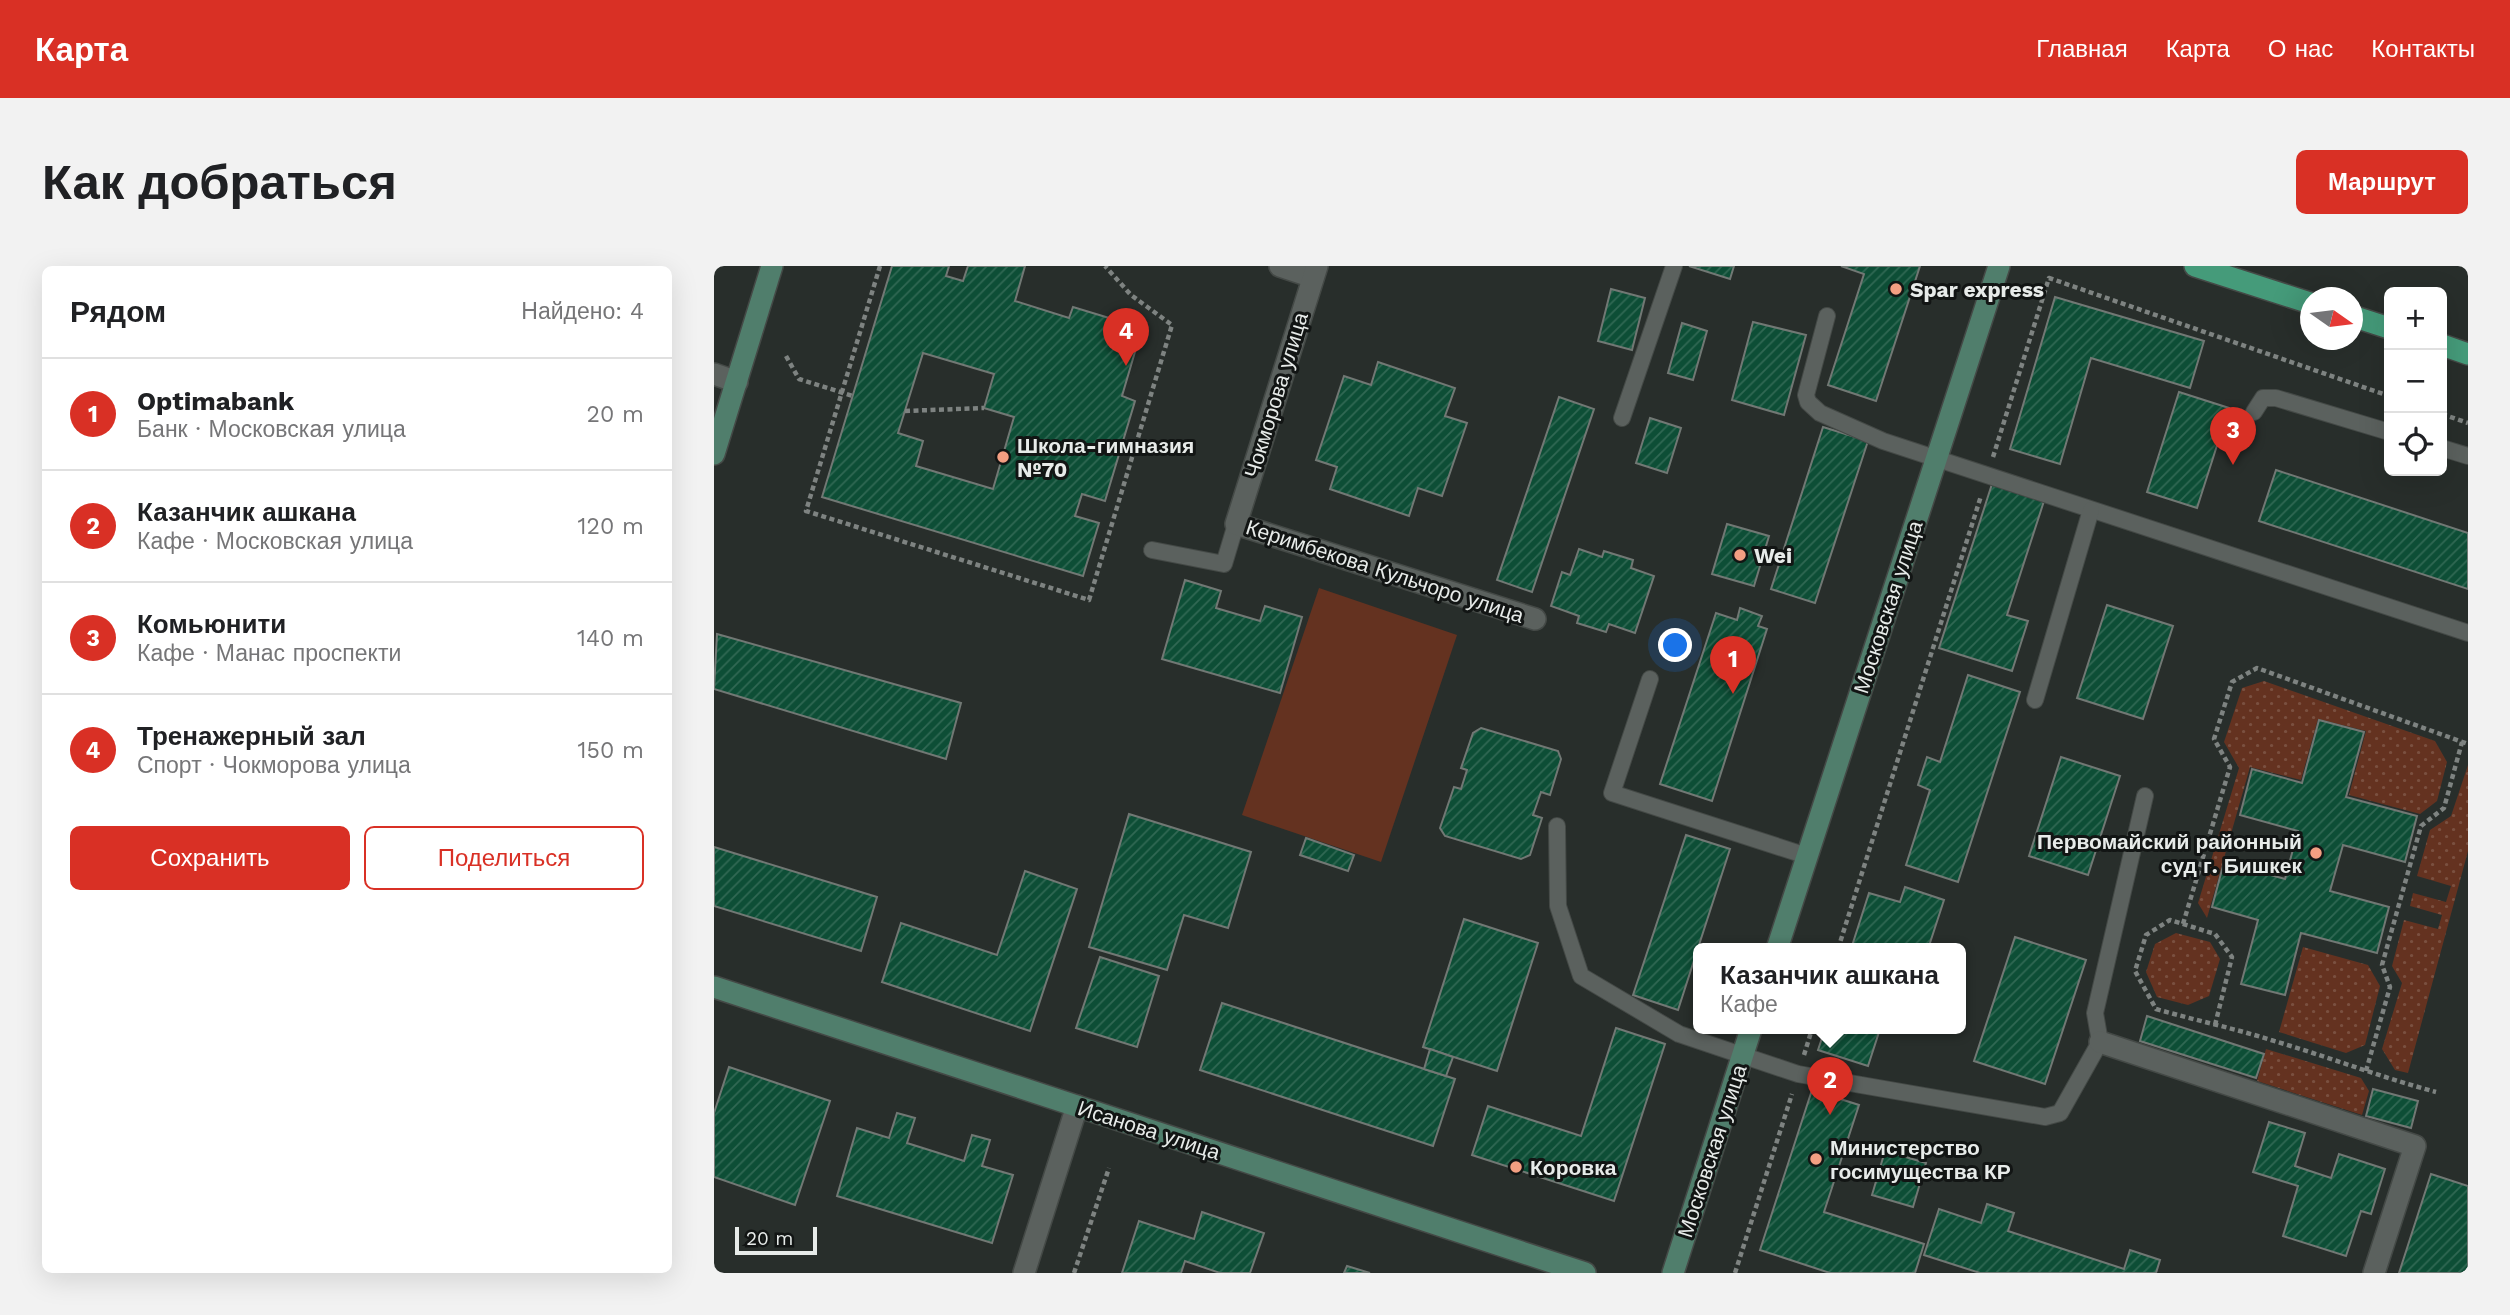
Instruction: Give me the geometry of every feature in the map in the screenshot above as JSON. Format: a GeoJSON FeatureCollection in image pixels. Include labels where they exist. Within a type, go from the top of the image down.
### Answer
{"type":"FeatureCollection","features":[{"type":"Feature","properties":{"kind":"main road"},"geometry":{"type":"LineString","coordinates":[[714,454],[772,266]]}},
{"type":"Feature","properties":{"kind":"main road","name":"Московская улица"},"geometry":{"type":"LineString","coordinates":[[1779,943],[1999,266]]}},
{"type":"Feature","properties":{"kind":"main road"},"geometry":{"type":"LineString","coordinates":[[2195,266],[2300,299]]}},
{"type":"Feature","properties":{"kind":"main road"},"geometry":{"type":"LineString","coordinates":[[2363,319],[2384,326]]}},
{"type":"Feature","properties":{"kind":"main road"},"geometry":{"type":"LineString","coordinates":[[2447,347],[2468,354]]}},
{"type":"Feature","properties":{"kind":"main road","name":"Исанова улица"},"geometry":{"type":"LineString","coordinates":[[714,987],[1585,1273]]}},
{"type":"Feature","properties":{"kind":"main road","name":"Московская улица"},"geometry":{"type":"LineString","coordinates":[[1673,1273],[1749,1034]]}},
{"type":"Feature","properties":{"kind":"street"},"geometry":{"type":"LineString","coordinates":[[1280,266],[1315,272]]}},
{"type":"Feature","properties":{"kind":"street","name":"Чокморова улица"},"geometry":{"type":"LineString","coordinates":[[1236,524],[1315,272]]}},
{"type":"Feature","properties":{"kind":"street"},"geometry":{"type":"LineString","coordinates":[[714,374],[737,382]]}},
{"type":"Feature","properties":{"kind":"street","name":"Керимбекова Кульчоро улица"},"geometry":{"type":"LineString","coordinates":[[1236,524],[1535,619]]}},
{"type":"Feature","properties":{"kind":"street"},"geometry":{"type":"LineString","coordinates":[[2100,1042],[2415,1146],[2374,1273]]}},
{"type":"Feature","properties":{"kind":"street"},"geometry":{"type":"LineString","coordinates":[[1024,1273],[1077,1105]]}},
{"type":"Feature","properties":{"kind":"lane"},"geometry":{"type":"LineString","coordinates":[[1622,418],[1674,266]]}},
{"type":"Feature","properties":{"kind":"lane"},"geometry":{"type":"LineString","coordinates":[[1827,316],[1806,395],[1808,402],[1820,413],[1883,441],[1987,477],[2468,633]]}},
{"type":"Feature","properties":{"kind":"lane"},"geometry":{"type":"LineString","coordinates":[[2254,412],[2263,398],[2276,398],[2384,430]]}},
{"type":"Feature","properties":{"kind":"lane"},"geometry":{"type":"LineString","coordinates":[[2447,450],[2468,456]]}},
{"type":"Feature","properties":{"kind":"lane"},"geometry":{"type":"LineString","coordinates":[[2035,700],[2091,510]]}},
{"type":"Feature","properties":{"kind":"lane"},"geometry":{"type":"LineString","coordinates":[[1152,550],[1223,564],[1236,524]]}},
{"type":"Feature","properties":{"kind":"lane"},"geometry":{"type":"LineString","coordinates":[[1650,679],[1612,793],[1807,856]]}},
{"type":"Feature","properties":{"kind":"lane"},"geometry":{"type":"LineString","coordinates":[[1557,826],[1558,906],[1581,976],[1679,1034],[1798,1074],[2045,1117],[2060,1112],[2100,1042],[2095,1013],[2145,796]]}},
{"type":"Feature","properties":{"kind":"path"},"geometry":{"type":"LineString","coordinates":[[880,266],[806,511],[1089,600],[1172,325],[1131,295],[1105,266]]}},
{"type":"Feature","properties":{"kind":"path"},"geometry":{"type":"LineString","coordinates":[[1840,943],[2049,278],[2384,394]]}},
{"type":"Feature","properties":{"kind":"path"},"geometry":{"type":"LineString","coordinates":[[786,356],[799,379],[853,396]]}},
{"type":"Feature","properties":{"kind":"path"},"geometry":{"type":"LineString","coordinates":[[905,411],[984,408]]}},
{"type":"Feature","properties":{"kind":"path"},"geometry":{"type":"LineString","coordinates":[[2447,416],[2468,423]]}},
{"type":"Feature","properties":{"kind":"path"},"geometry":{"type":"LineString","coordinates":[[2183,924],[2230,767],[2214,739],[2232,682],[2257,668],[2465,743],[2444,808],[2421,826],[2417,838],[2382,965],[2390,987],[2367,1071]]}},
{"type":"Feature","properties":{"kind":"path"},"geometry":{"type":"LineString","coordinates":[[2215,1025],[2232,957],[2216,934],[2170,920],[2146,935],[2135,971],[2156,1009],[2436,1092]]}},
{"type":"Feature","properties":{"kind":"path"},"geometry":{"type":"LineString","coordinates":[[1735,1273],[1810,1034]]}},
{"type":"Feature","properties":{"kind":"path"},"geometry":{"type":"LineString","coordinates":[[1074,1273],[1109,1168]]}},
{"type":"Feature","properties":{"kind":"shaded area"},"geometry":{"type":"Polygon","coordinates":[[[1319,588],[1457,635],[1381,862],[1242,815],[1319,588]]]}},
{"type":"Feature","properties":{"kind":"shaded area"},"geometry":{"type":"Polygon","coordinates":[[[2264,681],[2435,741],[2447,762],[2437,801],[2420,814],[2349,795],[2366,731],[2318,719],[2301,780],[2250,767],[2207,918],[2198,903],[2239,768],[2224,742],[2242,688],[2264,681]]]}},
{"type":"Feature","properties":{"kind":"shaded area"},"geometry":{"type":"Polygon","coordinates":[[[2468,765],[2468,851],[2408,1073],[2395,1070],[2382,1049],[2402,983],[2392,966],[2404,920],[2438,929],[2442,915],[2410,906],[2413,893],[2446,902],[2451,886],[2417,876],[2430,830],[2451,816],[2468,765]]]}},
{"type":"Feature","properties":{"kind":"shaded area"},"geometry":{"type":"Polygon","coordinates":[[[2176,933],[2210,942],[2220,959],[2209,996],[2188,1005],[2157,997],[2146,972],[2155,944],[2176,933]]]}},
{"type":"Feature","properties":{"kind":"shaded area"},"geometry":{"type":"Polygon","coordinates":[[[2303,947],[2368,965],[2380,986],[2365,1045],[2346,1053],[2279,1032],[2303,947]]]}},
{"type":"Feature","properties":{"kind":"shaded area"},"geometry":{"type":"Polygon","coordinates":[[[2266,1049],[2361,1078],[2369,1091],[2362,1115],[2257,1081],[2266,1049]]]}},
{"type":"Feature","properties":{"kind":"building"},"geometry":{"type":"Polygon","coordinates":[[[892,266],[949,266],[946,276],[963,281],[968,266],[1025,266],[1015,301],[1069,318],[1073,307],[1142,328],[1122,396],[1135,401],[1105,501],[1082,494],[1075,516],[1099,523],[1083,576],[822,497],[892,266]],[[923,353],[898,433],[923,441],[916,466],[993,489],[1014,417],[984,408],[994,374],[923,353]]]}},
{"type":"Feature","properties":{"kind":"building"},"geometry":{"type":"Polygon","coordinates":[[[1689,266],[1734,266],[1730,279],[1689,266]]]}},
{"type":"Feature","properties":{"kind":"building"},"geometry":{"type":"Polygon","coordinates":[[[1841,266],[1920,266],[1876,401],[1828,385],[1864,274],[1841,266]]]}},
{"type":"Feature","properties":{"kind":"building"},"geometry":{"type":"Polygon","coordinates":[[[1611,289],[1645,298],[1632,350],[1598,341],[1611,289]]]}},
{"type":"Feature","properties":{"kind":"building"},"geometry":{"type":"Polygon","coordinates":[[[2055,297],[2204,341],[2190,388],[2091,358],[2060,464],[2010,449],[2055,297]]]}},
{"type":"Feature","properties":{"kind":"building"},"geometry":{"type":"Polygon","coordinates":[[[1753,322],[1806,335],[1784,415],[1732,400],[1753,322]]]}},
{"type":"Feature","properties":{"kind":"building"},"geometry":{"type":"Polygon","coordinates":[[[1682,323],[1707,331],[1693,380],[1668,373],[1682,323]]]}},
{"type":"Feature","properties":{"kind":"building"},"geometry":{"type":"Polygon","coordinates":[[[1378,362],[1455,388],[1445,416],[1467,423],[1442,496],[1418,488],[1409,516],[1330,489],[1337,467],[1316,460],[1344,376],[1371,385],[1378,362]]]}},
{"type":"Feature","properties":{"kind":"building"},"geometry":{"type":"Polygon","coordinates":[[[2179,392],[2229,408],[2197,508],[2147,492],[2179,392]]]}},
{"type":"Feature","properties":{"kind":"building"},"geometry":{"type":"Polygon","coordinates":[[[1559,397],[1594,409],[1532,592],[1497,580],[1559,397]]]}},
{"type":"Feature","properties":{"kind":"building"},"geometry":{"type":"Polygon","coordinates":[[[1650,418],[1681,428],[1667,473],[1636,463],[1650,418]]]}},
{"type":"Feature","properties":{"kind":"building"},"geometry":{"type":"Polygon","coordinates":[[[1823,427],[1868,441],[1815,603],[1771,589],[1823,427]]]}},
{"type":"Feature","properties":{"kind":"building"},"geometry":{"type":"Polygon","coordinates":[[[2276,470],[2468,533],[2468,589],[2259,521],[2276,470]]]}},
{"type":"Feature","properties":{"kind":"building"},"geometry":{"type":"Polygon","coordinates":[[[1992,484],[2044,501],[2007,615],[2028,621],[2012,671],[1939,648],[1992,484]]]}},
{"type":"Feature","properties":{"kind":"building","name":"Wei"},"geometry":{"type":"Polygon","coordinates":[[[1727,524],[1769,536],[1754,586],[1712,574],[1727,524]]]}},
{"type":"Feature","properties":{"kind":"building"},"geometry":{"type":"Polygon","coordinates":[[[1579,549],[1602,557],[1604,551],[1633,560],[1631,568],[1654,576],[1635,633],[1609,624],[1606,632],[1577,623],[1579,616],[1551,606],[1562,572],[1570,575],[1579,549]]]}},
{"type":"Feature","properties":{"kind":"building"},"geometry":{"type":"Polygon","coordinates":[[[1185,580],[1221,591],[1216,608],[1260,621],[1265,606],[1302,617],[1280,693],[1162,659],[1185,580]]]}},
{"type":"Feature","properties":{"kind":"building"},"geometry":{"type":"Polygon","coordinates":[[[2107,605],[2173,626],[2143,719],[2077,698],[2107,605]]]}},
{"type":"Feature","properties":{"kind":"building"},"geometry":{"type":"Polygon","coordinates":[[[1740,608],[1762,616],[1758,626],[1767,629],[1712,801],[1660,784],[1716,613],[1737,620],[1740,608]]]}},
{"type":"Feature","properties":{"kind":"building"},"geometry":{"type":"Polygon","coordinates":[[[717,634],[961,703],[946,759],[714,689],[717,634]]]}},
{"type":"Feature","properties":{"kind":"building"},"geometry":{"type":"Polygon","coordinates":[[[1968,675],[2020,692],[1958,882],[1906,865],[1930,790],[1918,785],[1927,757],[1940,762],[1968,675]]]}},
{"type":"Feature","properties":{"kind":"building","name":"Первомайский районный суд г. Бишкек"},"geometry":{"type":"Polygon","coordinates":[[[2319,720],[2364,732],[2346,797],[2417,816],[2405,862],[2343,845],[2330,891],[2389,907],[2377,953],[2301,933],[2285,995],[2241,984],[2258,920],[2212,907],[2224,862],[2285,879],[2298,831],[2240,815],[2252,769],[2302,783],[2319,720]]]}},
{"type":"Feature","properties":{"kind":"building"},"geometry":{"type":"Polygon","coordinates":[[[1481,728],[1558,751],[1561,759],[1550,795],[1541,792],[1533,815],[1542,818],[1530,855],[1521,859],[1445,836],[1440,828],[1454,787],[1461,789],[1467,770],[1461,768],[1473,733],[1481,728]]]}},
{"type":"Feature","properties":{"kind":"building"},"geometry":{"type":"Polygon","coordinates":[[[2061,757],[2120,776],[2088,875],[2029,856],[2061,757]]]}},
{"type":"Feature","properties":{"kind":"building"},"geometry":{"type":"Polygon","coordinates":[[[1129,814],[1251,852],[1228,928],[1184,915],[1167,970],[1089,947],[1129,814]]]}},
{"type":"Feature","properties":{"kind":"building"},"geometry":{"type":"Polygon","coordinates":[[[1686,835],[1730,849],[1700,943],[1693,943],[1693,964],[1678,1010],[1633,995],[1686,835]]]}},
{"type":"Feature","properties":{"kind":"building"},"geometry":{"type":"Polygon","coordinates":[[[1306,838],[1354,855],[1348,871],[1300,855],[1306,838]]]}},
{"type":"Feature","properties":{"kind":"building"},"geometry":{"type":"Polygon","coordinates":[[[714,847],[877,897],[861,951],[714,906],[714,847]]]}},
{"type":"Feature","properties":{"kind":"building"},"geometry":{"type":"Polygon","coordinates":[[[1025,871],[1077,889],[1030,1031],[882,982],[901,923],[997,955],[1025,871]]]}},
{"type":"Feature","properties":{"kind":"building"},"geometry":{"type":"Polygon","coordinates":[[[1905,887],[1944,900],[1930,943],[1853,943],[1869,893],[1900,902],[1905,887]]]}},
{"type":"Feature","properties":{"kind":"building"},"geometry":{"type":"Polygon","coordinates":[[[1464,919],[1538,943],[1497,1071],[1423,1047],[1464,919]]]}},
{"type":"Feature","properties":{"kind":"building"},"geometry":{"type":"Polygon","coordinates":[[[2015,937],[2086,960],[2045,1084],[1974,1061],[2015,937]]]}},
{"type":"Feature","properties":{"kind":"building"},"geometry":{"type":"Polygon","coordinates":[[[1100,957],[1159,976],[1137,1047],[1076,1028],[1100,957]]]}},
{"type":"Feature","properties":{"kind":"building"},"geometry":{"type":"Polygon","coordinates":[[[1222,1003],[1455,1079],[1433,1146],[1200,1070],[1222,1003]]]}},
{"type":"Feature","properties":{"kind":"building"},"geometry":{"type":"Polygon","coordinates":[[[2147,1016],[2264,1054],[2256,1078],[2140,1041],[2147,1016]]]}},
{"type":"Feature","properties":{"kind":"building"},"geometry":{"type":"Polygon","coordinates":[[[1616,1028],[1665,1044],[1614,1201],[1472,1155],[1488,1106],[1581,1136],[1616,1028]]]}},
{"type":"Feature","properties":{"kind":"building"},"geometry":{"type":"Polygon","coordinates":[[[1823,1034],[1878,1034],[1868,1066],[1818,1050],[1823,1034]]]}},
{"type":"Feature","properties":{"kind":"building"},"geometry":{"type":"Polygon","coordinates":[[[1430,1049],[1453,1057],[1446,1076],[1424,1069],[1430,1049]]]}},
{"type":"Feature","properties":{"kind":"building"},"geometry":{"type":"Polygon","coordinates":[[[729,1067],[830,1101],[795,1205],[714,1177],[714,1113],[729,1067]]]}},
{"type":"Feature","properties":{"kind":"building"},"geometry":{"type":"Polygon","coordinates":[[[2373,1089],[2418,1101],[2411,1128],[2366,1116],[2373,1089]]]}},
{"type":"Feature","properties":{"kind":"building","name":"Министерство госимущества КР"},"geometry":{"type":"Polygon","coordinates":[[[1812,1090],[1859,1105],[1824,1212],[1924,1244],[1915,1273],[1830,1273],[1760,1250],[1812,1090]]]}},
{"type":"Feature","properties":{"kind":"building"},"geometry":{"type":"Polygon","coordinates":[[[897,1113],[915,1118],[907,1143],[964,1161],[972,1135],[990,1140],[982,1166],[1013,1175],[992,1243],[837,1196],[857,1128],[889,1138],[897,1113]]]}},
{"type":"Feature","properties":{"kind":"building"},"geometry":{"type":"Polygon","coordinates":[[[2269,1122],[2305,1133],[2295,1166],[2331,1178],[2339,1154],[2385,1169],[2371,1214],[2361,1211],[2346,1256],[2283,1236],[2298,1186],[2253,1172],[2269,1122]]]}},
{"type":"Feature","properties":{"kind":"building"},"geometry":{"type":"Polygon","coordinates":[[[1885,1151],[1926,1163],[1913,1207],[1872,1195],[1885,1151]]]}},
{"type":"Feature","properties":{"kind":"building"},"geometry":{"type":"Polygon","coordinates":[[[2431,1174],[2468,1186],[2468,1273],[2399,1273],[2431,1174]]]}},
{"type":"Feature","properties":{"kind":"building"},"geometry":{"type":"Polygon","coordinates":[[[1987,1204],[2014,1213],[2008,1231],[2124,1269],[2130,1250],[2160,1260],[2156,1273],[1980,1273],[1924,1255],[1939,1209],[1981,1223],[1987,1204]]]}},
{"type":"Feature","properties":{"kind":"building"},"geometry":{"type":"Polygon","coordinates":[[[1202,1212],[1264,1233],[1250,1273],[1220,1273],[1185,1261],[1181,1273],[1122,1273],[1139,1221],[1194,1239],[1202,1212]]]}},
{"type":"Feature","properties":{"kind":"building"},"geometry":{"type":"Polygon","coordinates":[[[1347,1266],[1370,1273],[1344,1273],[1347,1266]]]}},
{"type":"Feature","properties":{"kind":"place","name":"Spar express"},"geometry":{"type":"Point","coordinates":[1896,289]}},
{"type":"Feature","properties":{"kind":"place","name":"Тренажерный зал"},"geometry":{"type":"Point","coordinates":[1126,366]}},
{"type":"Feature","properties":{"kind":"place","name":"Школа-гимназия №70"},"geometry":{"type":"Point","coordinates":[1003,457]}},
{"type":"Feature","properties":{"kind":"place","name":"Комьюнити"},"geometry":{"type":"Point","coordinates":[2233,465]}},
{"type":"Feature","properties":{"kind":"place","name":"Wei"},"geometry":{"type":"Point","coordinates":[1740,555]}},
{"type":"Feature","properties":{"kind":"place","name":"Optimabank"},"geometry":{"type":"Point","coordinates":[1733,694]}},
{"type":"Feature","properties":{"kind":"place","name":"Первомайский районный суд г. Бишкек"},"geometry":{"type":"Point","coordinates":[2316,853]}},
{"type":"Feature","properties":{"kind":"place","name":"Казанчик ашкана"},"geometry":{"type":"Point","coordinates":[1830,1115]}},
{"type":"Feature","properties":{"kind":"place","name":"Министерство госимущества КР"},"geometry":{"type":"Point","coordinates":[1816,1159]}},
{"type":"Feature","properties":{"kind":"place","name":"Коровка"},"geometry":{"type":"Point","coordinates":[1516,1167]}}]}
